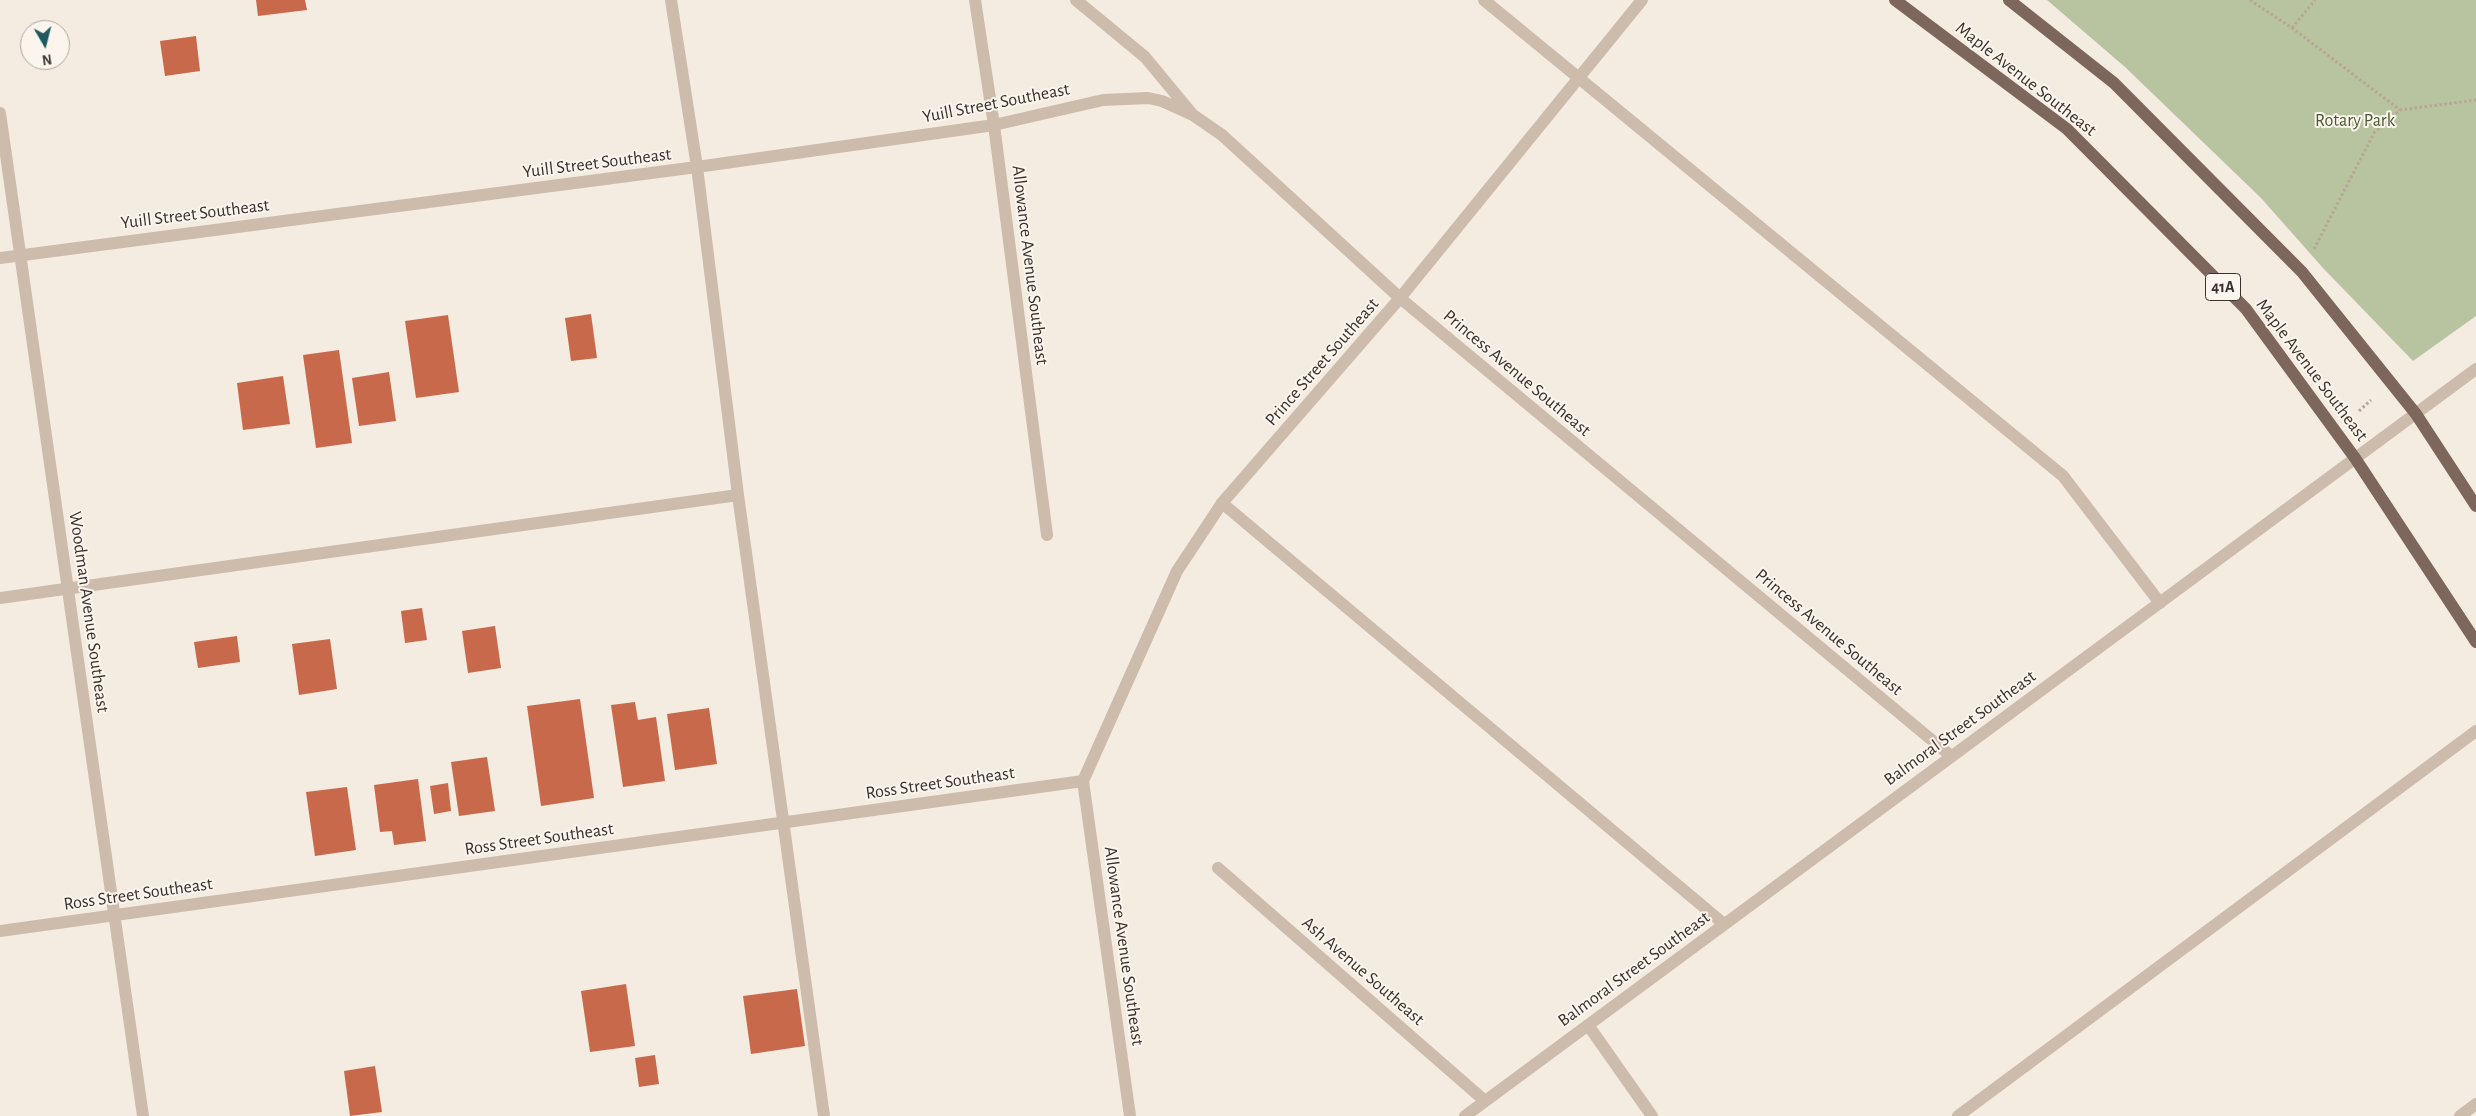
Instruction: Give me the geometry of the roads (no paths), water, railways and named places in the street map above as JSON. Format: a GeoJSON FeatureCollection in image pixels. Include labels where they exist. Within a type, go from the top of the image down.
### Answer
{"type":"FeatureCollection","features":[{"type":"Feature","properties":{"kind":"main road","name":"Maple Avenue Southeast"},"geometry":{"type":"LineString","coordinates":[[1896,0],[2067,130],[2246,309],[2355,458],[2476,642]]}},
{"type":"Feature","properties":{"kind":"main road"},"geometry":{"type":"LineString","coordinates":[[2009,0],[2114,83],[2302,272],[2416,414],[2476,506]]}},
{"type":"Feature","properties":{"kind":"street"},"geometry":{"type":"LineString","coordinates":[[671,0],[697,167],[738,495],[824,1116]]}},
{"type":"Feature","properties":{"kind":"street","name":"Allowance Avenue Southeast"},"geometry":{"type":"LineString","coordinates":[[975,0],[994,125],[1047,535]]}},
{"type":"Feature","properties":{"kind":"street","name":"Princess Avenue Southeast"},"geometry":{"type":"LineString","coordinates":[[1076,0],[1145,58],[1193,115],[1222,135],[1400,298],[1951,756]]}},
{"type":"Feature","properties":{"kind":"street"},"geometry":{"type":"LineString","coordinates":[[1484,0],[2063,476],[2160,603]]}},
{"type":"Feature","properties":{"kind":"street","name":"Prince Street Southeast"},"geometry":{"type":"LineString","coordinates":[[1083,781],[1177,571],[1222,503],[1400,298],[1642,0]]}},
{"type":"Feature","properties":{"kind":"street","name":"Yuill Street Southeast"},"geometry":{"type":"LineString","coordinates":[[0,258],[697,167],[994,125],[1103,100],[1128,98],[1162,101],[1193,115]]}},
{"type":"Feature","properties":{"kind":"street","name":"Woodman Avenue Southeast"},"geometry":{"type":"LineString","coordinates":[[0,113],[143,1116]]}},
{"type":"Feature","properties":{"kind":"street","name":"Balmoral Street Southeast"},"geometry":{"type":"LineString","coordinates":[[1465,1116],[2476,369]]}},
{"type":"Feature","properties":{"kind":"street"},"geometry":{"type":"LineString","coordinates":[[0,598],[738,495]]}},
{"type":"Feature","properties":{"kind":"street"},"geometry":{"type":"LineString","coordinates":[[1222,503],[1724,924]]}},
{"type":"Feature","properties":{"kind":"street"},"geometry":{"type":"LineString","coordinates":[[1958,1116],[2476,731]]}},
{"type":"Feature","properties":{"kind":"street","name":"Allowance Avenue Southeast"},"geometry":{"type":"LineString","coordinates":[[1083,781],[1130,1116]]}},
{"type":"Feature","properties":{"kind":"street","name":"Ross Street Southeast"},"geometry":{"type":"LineString","coordinates":[[0,931],[1083,781]]}},
{"type":"Feature","properties":{"kind":"street","name":"Ash Avenue Southeast"},"geometry":{"type":"LineString","coordinates":[[1218,868],[1485,1101]]}},
{"type":"Feature","properties":{"kind":"street"},"geometry":{"type":"LineString","coordinates":[[1588,1025],[1652,1116]]}},
{"type":"Feature","properties":{"kind":"street"},"geometry":{"type":"LineString","coordinates":[[2460,1116],[2476,1104]]}},
{"type":"Feature","properties":{"kind":"park label","name":"Rotary Park"},"geometry":{"type":"Point","coordinates":[2355,121]}}]}
